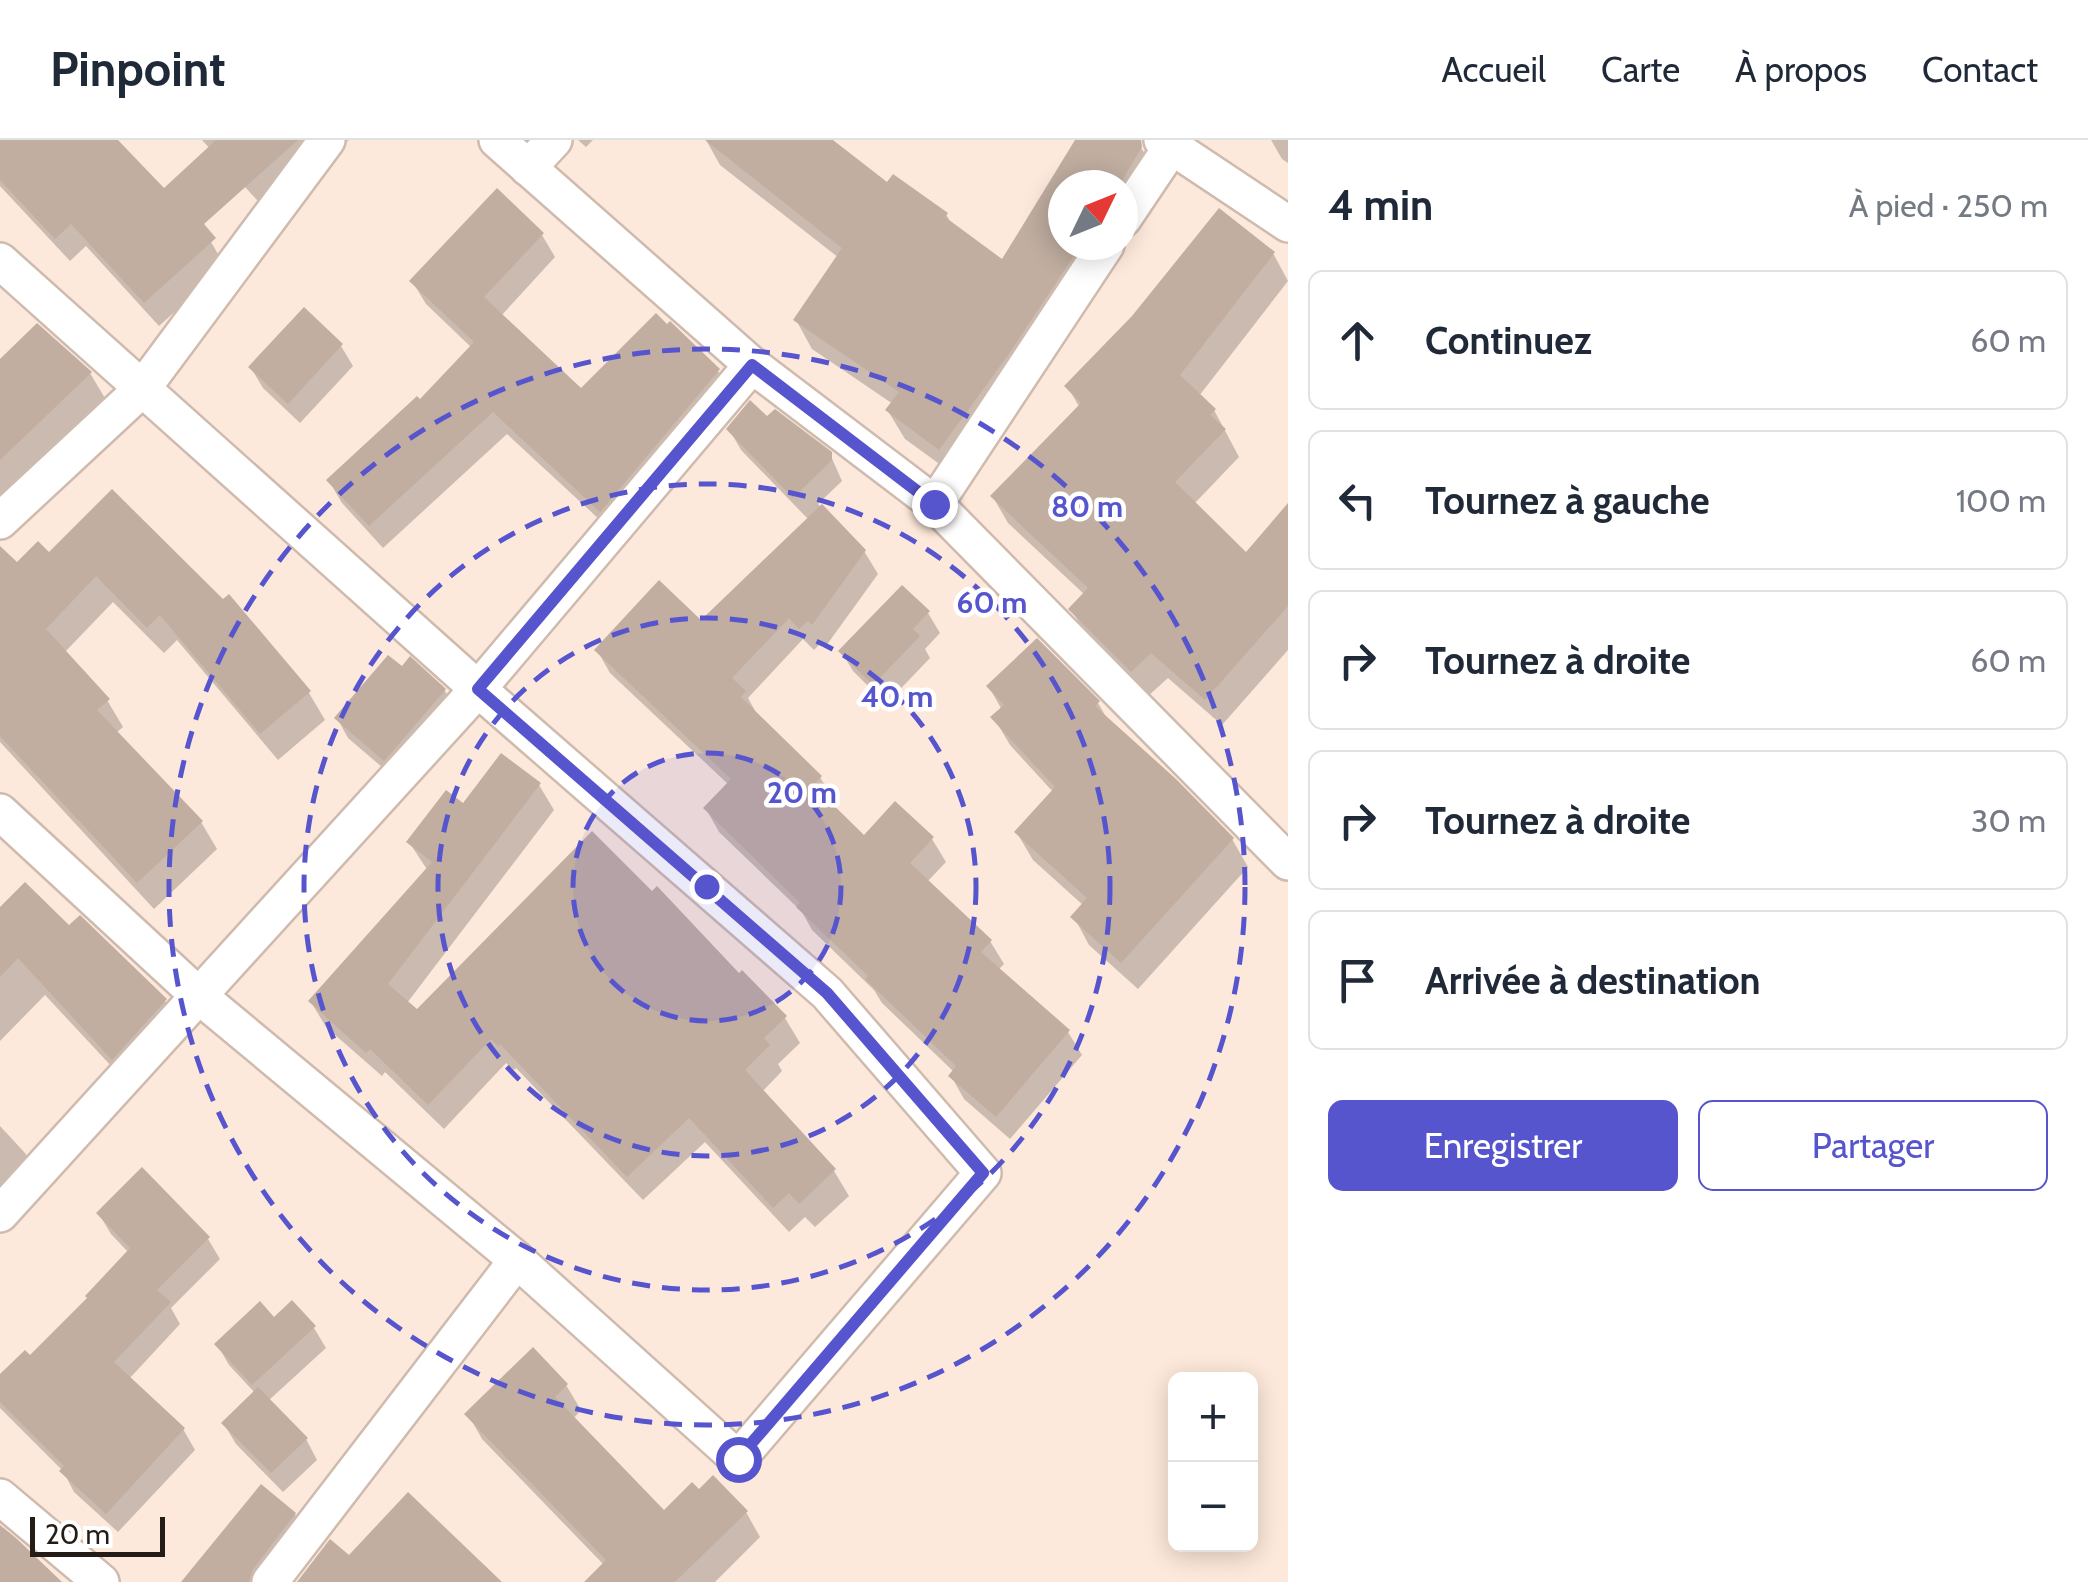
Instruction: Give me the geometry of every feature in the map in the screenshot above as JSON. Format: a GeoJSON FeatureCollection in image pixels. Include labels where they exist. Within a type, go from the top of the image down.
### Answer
{"type":"FeatureCollection","features":[{"type":"Feature","properties":{"kind":"street"},"geometry":{"type":"LineString","coordinates":[[0,520],[142,389],[328,140]]}},
{"type":"Feature","properties":{"kind":"street"},"geometry":{"type":"LineString","coordinates":[[497,140],[752,365],[934,504],[1288,862]]}},
{"type":"Feature","properties":{"kind":"street"},"geometry":{"type":"LineString","coordinates":[[528,168],[554,140]]}},
{"type":"Feature","properties":{"kind":"street"},"geometry":{"type":"LineString","coordinates":[[1138,194],[1170,142],[1288,224]]}},
{"type":"Feature","properties":{"kind":"street"},"geometry":{"type":"LineString","coordinates":[[0,260],[478,689],[827,993],[983,1173],[738,1459],[517,1260],[199,996],[0,812]]}},
{"type":"Feature","properties":{"kind":"street"},"geometry":{"type":"LineString","coordinates":[[934,504],[1096,260]]}},
{"type":"Feature","properties":{"kind":"street"},"geometry":{"type":"LineString","coordinates":[[0,1214],[478,689],[752,365]]}},
{"type":"Feature","properties":{"kind":"street"},"geometry":{"type":"LineString","coordinates":[[270,1582],[517,1260]]}},
{"type":"Feature","properties":{"kind":"street"},"geometry":{"type":"LineString","coordinates":[[0,1497],[101,1582]]}},
{"type":"Feature","properties":{"kind":"building"},"geometry":{"type":"Polygon","coordinates":[[[0,140],[118,140],[164,188],[216,140],[298,140],[204,224],[216,238],[144,303],[71,224],[55,239],[0,180],[0,140]]]}},
{"type":"Feature","properties":{"kind":"building"},"geometry":{"type":"Polygon","coordinates":[[[705,140],[833,140],[887,182],[893,174],[948,213],[945,217],[1002,259],[1048,184],[1048,260],[1071,260],[939,450],[885,410],[899,392],[793,320],[842,248],[705,140]]]}},
{"type":"Feature","properties":{"kind":"building"},"geometry":{"type":"Polygon","coordinates":[[[1075,140],[1141,140],[1142,147],[1128,170],[1057,170],[1075,140]]]}},
{"type":"Feature","properties":{"kind":"building"},"geometry":{"type":"Polygon","coordinates":[[[497,188],[544,233],[484,297],[581,388],[656,313],[667,324],[670,321],[720,369],[600,512],[493,412],[369,526],[326,480],[417,396],[420,399],[474,342],[409,281],[497,188]]]}},
{"type":"Feature","properties":{"kind":"building"},"geometry":{"type":"Polygon","coordinates":[[[1219,208],[1275,252],[1180,375],[1216,409],[1210,415],[1226,429],[1175,482],[1246,552],[1288,503],[1288,606],[1205,700],[1151,653],[1131,672],[1068,609],[1088,588],[990,496],[1081,403],[1064,386],[1132,316],[1219,208]]]}},
{"type":"Feature","properties":{"kind":"building"},"geometry":{"type":"Polygon","coordinates":[[[304,307],[343,344],[288,404],[248,367],[304,307]]]}},
{"type":"Feature","properties":{"kind":"building"},"geometry":{"type":"Polygon","coordinates":[[[37,323],[92,372],[0,460],[0,359],[37,323]]]}},
{"type":"Feature","properties":{"kind":"building"},"geometry":{"type":"Polygon","coordinates":[[[750,400],[767,416],[775,409],[832,452],[832,460],[793,498],[726,429],[750,400]]]}},
{"type":"Feature","properties":{"kind":"building"},"geometry":{"type":"Polygon","coordinates":[[[112,489],[223,599],[229,594],[311,691],[260,734],[160,615],[147,628],[96,576],[46,629],[110,699],[97,710],[203,821],[137,883],[0,736],[0,546],[17,562],[38,541],[49,552],[112,489]]]}},
{"type":"Feature","properties":{"kind":"building"},"geometry":{"type":"Polygon","coordinates":[[[822,504],[866,550],[812,625],[808,621],[799,629],[789,618],[732,678],[746,691],[741,697],[822,776],[813,785],[864,835],[895,801],[934,837],[910,863],[992,940],[981,952],[1070,1030],[996,1117],[948,1076],[956,1066],[865,979],[868,976],[796,907],[800,903],[703,808],[731,779],[594,650],[659,580],[701,620],[822,504]]]}},
{"type":"Feature","properties":{"kind":"building"},"geometry":{"type":"Polygon","coordinates":[[[902,585],[930,611],[913,629],[920,636],[873,685],[838,651],[902,585]]]}},
{"type":"Feature","properties":{"kind":"building"},"geometry":{"type":"Polygon","coordinates":[[[1037,638],[1100,701],[1095,706],[1234,838],[1121,963],[1070,917],[1087,898],[1014,832],[1055,787],[990,717],[1004,705],[986,686],[1037,638]]]}},
{"type":"Feature","properties":{"kind":"building"},"geometry":{"type":"Polygon","coordinates":[[[388,655],[402,666],[410,656],[446,689],[384,761],[334,718],[388,655]]]}},
{"type":"Feature","properties":{"kind":"building"},"geometry":{"type":"Polygon","coordinates":[[[501,753],[541,783],[388,984],[417,1009],[592,831],[652,891],[657,886],[739,973],[742,970],[787,1016],[764,1038],[770,1045],[745,1070],[836,1169],[799,1204],[789,1193],[773,1208],[689,1118],[627,1177],[491,1039],[428,1105],[370,1049],[366,1053],[308,1001],[432,862],[406,842],[446,790],[463,803],[501,753]]]}},
{"type":"Feature","properties":{"kind":"building"},"geometry":{"type":"Polygon","coordinates":[[[25,882],[69,925],[80,915],[167,999],[112,1060],[18,958],[0,977],[0,907],[25,882]]]}},
{"type":"Feature","properties":{"kind":"building"},"geometry":{"type":"Polygon","coordinates":[[[142,1167],[210,1237],[157,1290],[171,1302],[114,1362],[185,1428],[106,1514],[59,1471],[64,1466],[0,1402],[0,1374],[25,1350],[30,1355],[130,1248],[96,1213],[142,1167]]]}},
{"type":"Feature","properties":{"kind":"building"},"geometry":{"type":"Polygon","coordinates":[[[292,1300],[316,1326],[252,1385],[214,1344],[260,1301],[274,1317],[292,1300]]]}},
{"type":"Feature","properties":{"kind":"building"},"geometry":{"type":"Polygon","coordinates":[[[533,1347],[568,1384],[555,1397],[664,1510],[692,1482],[699,1489],[713,1475],[748,1511],[675,1582],[584,1582],[606,1560],[464,1414],[533,1347]]]}},
{"type":"Feature","properties":{"kind":"building"},"geometry":{"type":"Polygon","coordinates":[[[258,1387],[308,1438],[271,1473],[221,1423],[258,1387]]]}},
{"type":"Feature","properties":{"kind":"building"},"geometry":{"type":"Polygon","coordinates":[[[261,1484],[296,1513],[253,1569],[249,1582],[181,1582],[261,1484]]]}},
{"type":"Feature","properties":{"kind":"building"},"geometry":{"type":"Polygon","coordinates":[[[408,1492],[502,1582],[297,1582],[330,1539],[349,1555],[408,1492]]]}},
{"type":"Feature","properties":{"kind":"building"},"geometry":{"type":"Polygon","coordinates":[[[0,1525],[16,1538],[62,1582],[0,1582],[0,1525]]]}},
{"type":"Feature","properties":{"kind":"route"},"geometry":{"type":"LineString","coordinates":[[738,1459],[983,1173],[827,993],[478,689],[752,365],[934,504]]}}]}
